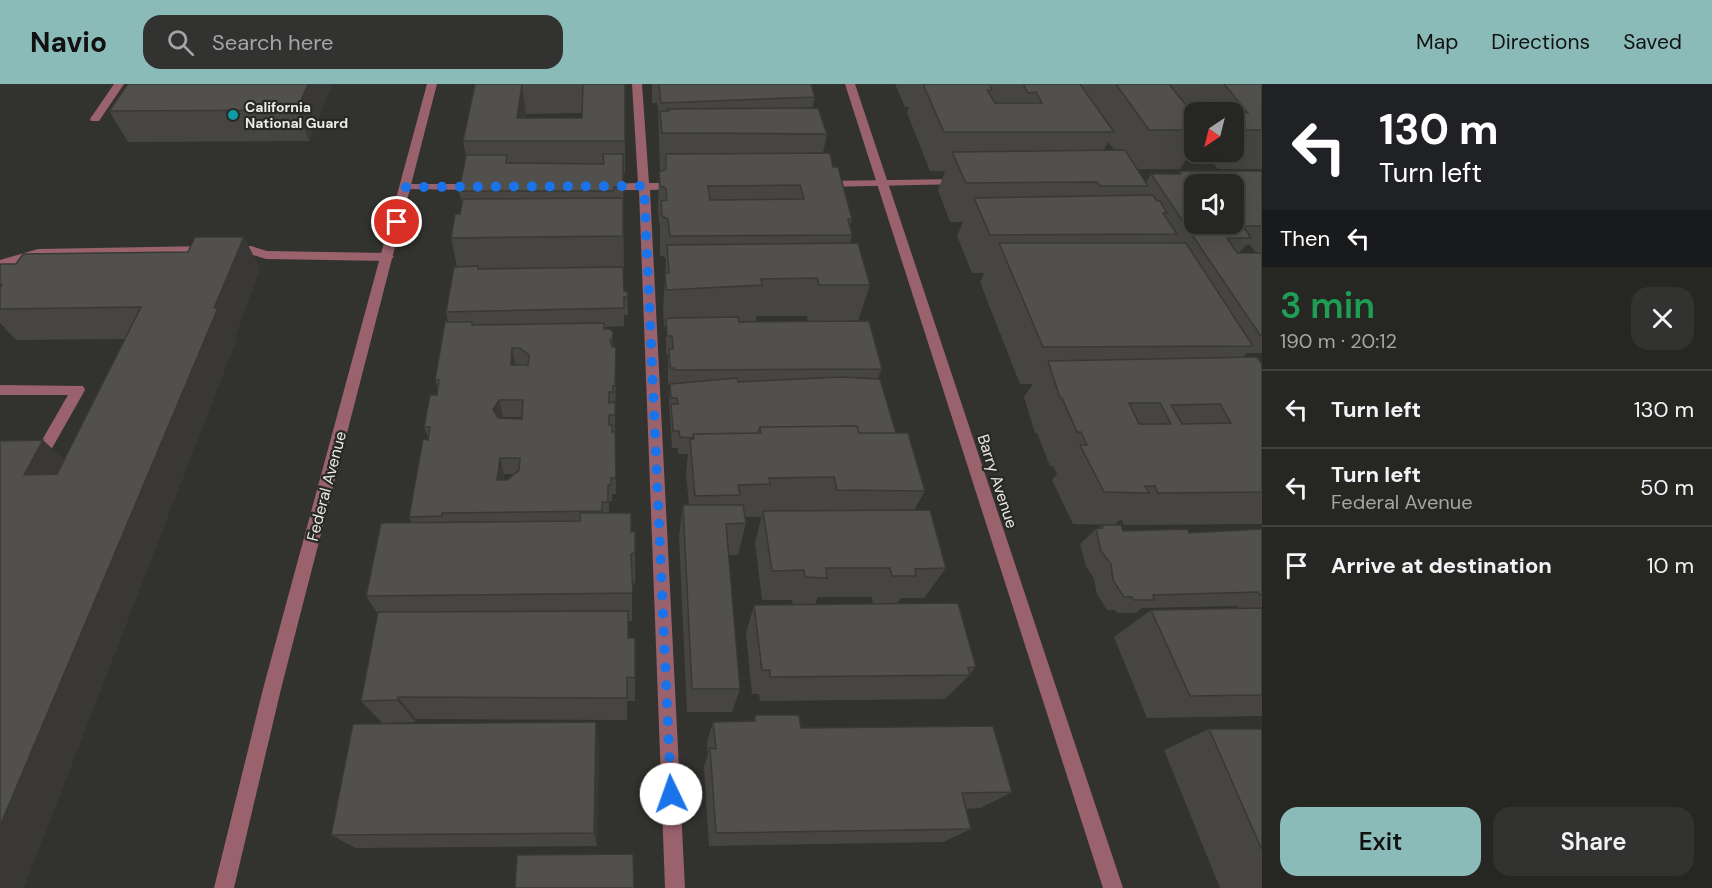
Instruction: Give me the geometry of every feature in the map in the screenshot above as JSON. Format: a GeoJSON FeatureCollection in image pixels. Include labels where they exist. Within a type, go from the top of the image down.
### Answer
{"type":"FeatureCollection","features":[{"type":"Feature","properties":{"kind":"street"},"geometry":{"type":"LineString","coordinates":[[95,118],[119,84]]}},
{"type":"Feature","properties":{"kind":"street","name":"Federal Avenue"},"geometry":{"type":"LineString","coordinates":[[224,888],[272,689],[432,84]]}},
{"type":"Feature","properties":{"kind":"street"},"geometry":{"type":"LineString","coordinates":[[637,84],[644,186],[675,888]]}},
{"type":"Feature","properties":{"kind":"street","name":"Barry Avenue"},"geometry":{"type":"LineString","coordinates":[[850,84],[880,183],[1113,888]]}},
{"type":"Feature","properties":{"kind":"street"},"geometry":{"type":"LineString","coordinates":[[817,184],[976,182]]}},
{"type":"Feature","properties":{"kind":"street"},"geometry":{"type":"LineString","coordinates":[[597,187],[690,186]]}},
{"type":"Feature","properties":{"kind":"street"},"geometry":{"type":"LineString","coordinates":[[406,187],[492,187]]}},
{"type":"Feature","properties":{"kind":"street"},"geometry":{"type":"LineString","coordinates":[[0,264],[38,253],[251,250],[266,255],[388,257]]}},
{"type":"Feature","properties":{"kind":"street"},"geometry":{"type":"LineString","coordinates":[[25,272],[38,253]]}},
{"type":"Feature","properties":{"kind":"street"},"geometry":{"type":"LineString","coordinates":[[0,390],[78,390],[42,453],[0,453]]}},
{"type":"Feature","properties":{"kind":"building"},"geometry":{"type":"Polygon","coordinates":[[[128,84],[308,84],[297,110],[109,111],[128,84]]]}},
{"type":"Feature","properties":{"kind":"building"},"geometry":{"type":"Polygon","coordinates":[[[475,84],[522,84],[517,118],[582,118],[583,84],[625,84],[625,141],[463,141],[475,84]]]}},
{"type":"Feature","properties":{"kind":"building"},"geometry":{"type":"Polygon","coordinates":[[[659,84],[811,84],[815,97],[661,103],[659,84]]]}},
{"type":"Feature","properties":{"kind":"building"},"geometry":{"type":"Polygon","coordinates":[[[923,84],[989,84],[992,90],[987,90],[995,103],[1042,103],[1036,92],[1028,93],[1023,84],[1080,84],[1114,132],[944,132],[923,84]]]}},
{"type":"Feature","properties":{"kind":"building"},"geometry":{"type":"Polygon","coordinates":[[[1116,84],[1169,84],[1184,103],[1184,130],[1149,130],[1116,84]]]}},
{"type":"Feature","properties":{"kind":"building"},"geometry":{"type":"Polygon","coordinates":[[[1224,84],[1262,84],[1262,130],[1244,129],[1244,113],[1248,113],[1244,108],[1244,102],[1239,102],[1224,84]]]}},
{"type":"Feature","properties":{"kind":"building"},"geometry":{"type":"Polygon","coordinates":[[[818,108],[827,134],[662,133],[660,111],[669,111],[668,109],[818,108]]]}},
{"type":"Feature","properties":{"kind":"building"},"geometry":{"type":"Polygon","coordinates":[[[1125,150],[1148,186],[1100,186],[1097,182],[966,183],[952,152],[1125,150]]]}},
{"type":"Feature","properties":{"kind":"building"},"geometry":{"type":"Polygon","coordinates":[[[830,153],[833,167],[838,167],[852,219],[848,219],[852,235],[670,236],[668,219],[662,216],[661,201],[667,200],[666,189],[660,185],[659,172],[666,169],[666,154],[830,153]],[[800,185],[708,186],[710,200],[804,199],[800,185]]]}},
{"type":"Feature","properties":{"kind":"building"},"geometry":{"type":"Polygon","coordinates":[[[603,154],[623,154],[623,187],[614,187],[613,191],[459,191],[466,155],[507,155],[506,163],[604,164],[603,154]]]}},
{"type":"Feature","properties":{"kind":"building"},"geometry":{"type":"Polygon","coordinates":[[[1180,171],[1262,171],[1262,226],[1244,226],[1244,174],[1184,174],[1184,223],[1151,174],[1181,174],[1180,171]]]}},
{"type":"Feature","properties":{"kind":"building"},"geometry":{"type":"Polygon","coordinates":[[[1153,195],[1157,201],[1160,201],[1167,213],[1163,213],[1177,234],[990,235],[974,198],[1153,195]]]}},
{"type":"Feature","properties":{"kind":"building"},"geometry":{"type":"Polygon","coordinates":[[[623,198],[623,236],[451,238],[455,214],[460,214],[463,199],[623,198]]]}},
{"type":"Feature","properties":{"kind":"building"},"geometry":{"type":"Polygon","coordinates":[[[1244,228],[1251,238],[1227,238],[1237,253],[1262,254],[1262,335],[1192,234],[1244,234],[1244,228]]]}},
{"type":"Feature","properties":{"kind":"building"},"geometry":{"type":"Polygon","coordinates":[[[195,237],[244,237],[214,308],[218,308],[0,826],[0,441],[43,440],[24,475],[57,474],[141,307],[0,309],[2,285],[0,285],[0,266],[1,264],[16,264],[23,254],[188,252],[195,237]]]}},
{"type":"Feature","properties":{"kind":"building"},"geometry":{"type":"Polygon","coordinates":[[[858,243],[870,285],[819,285],[817,278],[761,279],[762,285],[666,290],[665,273],[669,273],[667,245],[858,243]]]}},
{"type":"Feature","properties":{"kind":"building"},"geometry":{"type":"Polygon","coordinates":[[[999,243],[1186,243],[1253,346],[1043,347],[999,243]]]}},
{"type":"Feature","properties":{"kind":"building"},"geometry":{"type":"Polygon","coordinates":[[[478,266],[478,269],[623,267],[624,291],[627,291],[628,297],[624,297],[624,308],[446,312],[454,267],[478,266]]]}},
{"type":"Feature","properties":{"kind":"building"},"geometry":{"type":"Polygon","coordinates":[[[738,317],[739,322],[869,321],[882,369],[674,370],[670,368],[669,349],[673,349],[672,336],[667,336],[666,319],[738,317]]]}},
{"type":"Feature","properties":{"kind":"building"},"geometry":{"type":"Polygon","coordinates":[[[445,322],[472,322],[472,325],[604,323],[604,329],[610,329],[613,332],[612,341],[610,340],[612,347],[616,347],[615,386],[613,386],[613,392],[609,392],[609,403],[615,402],[615,415],[609,415],[609,425],[612,425],[612,432],[615,432],[616,478],[611,478],[611,485],[608,485],[608,502],[602,502],[602,511],[442,513],[442,516],[409,517],[423,439],[428,440],[430,427],[424,427],[430,395],[437,395],[439,380],[435,380],[445,322]],[[512,348],[511,365],[528,365],[529,355],[520,348],[512,348]],[[499,400],[493,409],[498,418],[522,419],[523,400],[499,400]],[[500,458],[497,480],[507,480],[519,470],[520,458],[500,458]]]}},
{"type":"Feature","properties":{"kind":"building"},"geometry":{"type":"Polygon","coordinates":[[[1257,357],[1262,364],[1262,492],[1158,493],[1155,486],[1145,486],[1149,493],[1104,492],[1080,445],[1087,445],[1081,432],[1077,432],[1060,398],[1048,361],[1257,357]],[[1129,403],[1139,424],[1171,424],[1160,403],[1129,403]],[[1220,404],[1171,405],[1182,424],[1231,423],[1220,404]]]}},
{"type":"Feature","properties":{"kind":"building"},"geometry":{"type":"Polygon","coordinates":[[[841,377],[880,379],[896,433],[859,433],[857,426],[760,427],[758,433],[693,434],[693,438],[680,437],[679,431],[673,431],[671,404],[678,404],[677,398],[671,398],[670,384],[737,378],[738,382],[841,377]]]}},
{"type":"Feature","properties":{"kind":"building"},"geometry":{"type":"Polygon","coordinates":[[[857,426],[859,433],[908,433],[925,491],[837,490],[834,477],[769,478],[770,484],[738,485],[740,495],[695,496],[690,439],[694,439],[693,434],[761,433],[760,427],[857,426]]]}},
{"type":"Feature","properties":{"kind":"building"},"geometry":{"type":"Polygon","coordinates":[[[683,505],[743,505],[746,523],[726,524],[740,689],[692,689],[683,505]]]}},
{"type":"Feature","properties":{"kind":"building"},"geometry":{"type":"Polygon","coordinates":[[[930,510],[946,568],[915,569],[916,576],[892,576],[890,568],[826,568],[827,578],[805,577],[804,570],[772,571],[763,511],[930,510]]]}},
{"type":"Feature","properties":{"kind":"building"},"geometry":{"type":"Polygon","coordinates":[[[580,513],[631,513],[631,532],[635,531],[635,553],[631,554],[633,593],[366,596],[381,523],[580,521],[580,513]]]}},
{"type":"Feature","properties":{"kind":"building"},"geometry":{"type":"Polygon","coordinates":[[[1102,525],[1121,525],[1123,531],[1188,529],[1189,533],[1262,529],[1262,594],[1258,592],[1153,595],[1154,600],[1134,600],[1132,597],[1124,597],[1113,580],[1111,564],[1101,551],[1096,529],[1103,528],[1102,525]]]}},
{"type":"Feature","properties":{"kind":"building"},"geometry":{"type":"Polygon","coordinates":[[[958,603],[976,667],[968,668],[970,675],[770,677],[770,670],[762,670],[754,605],[958,603]]]}},
{"type":"Feature","properties":{"kind":"building"},"geometry":{"type":"Polygon","coordinates":[[[1262,608],[1262,695],[1190,696],[1151,610],[1262,608]]]}},
{"type":"Feature","properties":{"kind":"building"},"geometry":{"type":"Polygon","coordinates":[[[628,611],[628,638],[635,638],[635,678],[627,677],[627,698],[398,697],[397,700],[361,701],[378,612],[628,611]]]}},
{"type":"Feature","properties":{"kind":"building"},"geometry":{"type":"Polygon","coordinates":[[[755,715],[799,715],[801,728],[993,726],[1012,792],[962,793],[971,829],[716,833],[710,748],[716,749],[713,722],[755,721],[755,715]]]}},
{"type":"Feature","properties":{"kind":"building"},"geometry":{"type":"Polygon","coordinates":[[[596,722],[594,833],[331,835],[353,724],[596,722]]]}},
{"type":"Feature","properties":{"kind":"building"},"geometry":{"type":"Polygon","coordinates":[[[1209,729],[1262,729],[1262,850],[1209,729]]]}},
{"type":"Feature","properties":{"kind":"building"},"geometry":{"type":"Polygon","coordinates":[[[633,854],[634,888],[515,888],[517,855],[633,854]]]}},
{"type":"Feature","properties":{"kind":"place","name":"California National Guard"},"geometry":{"type":"Point","coordinates":[233,115]}},
{"type":"Feature","properties":{"kind":"route"},"geometry":{"type":"LineString","coordinates":[[397,222],[406,187],[644,186],[671,794]]}}]}
